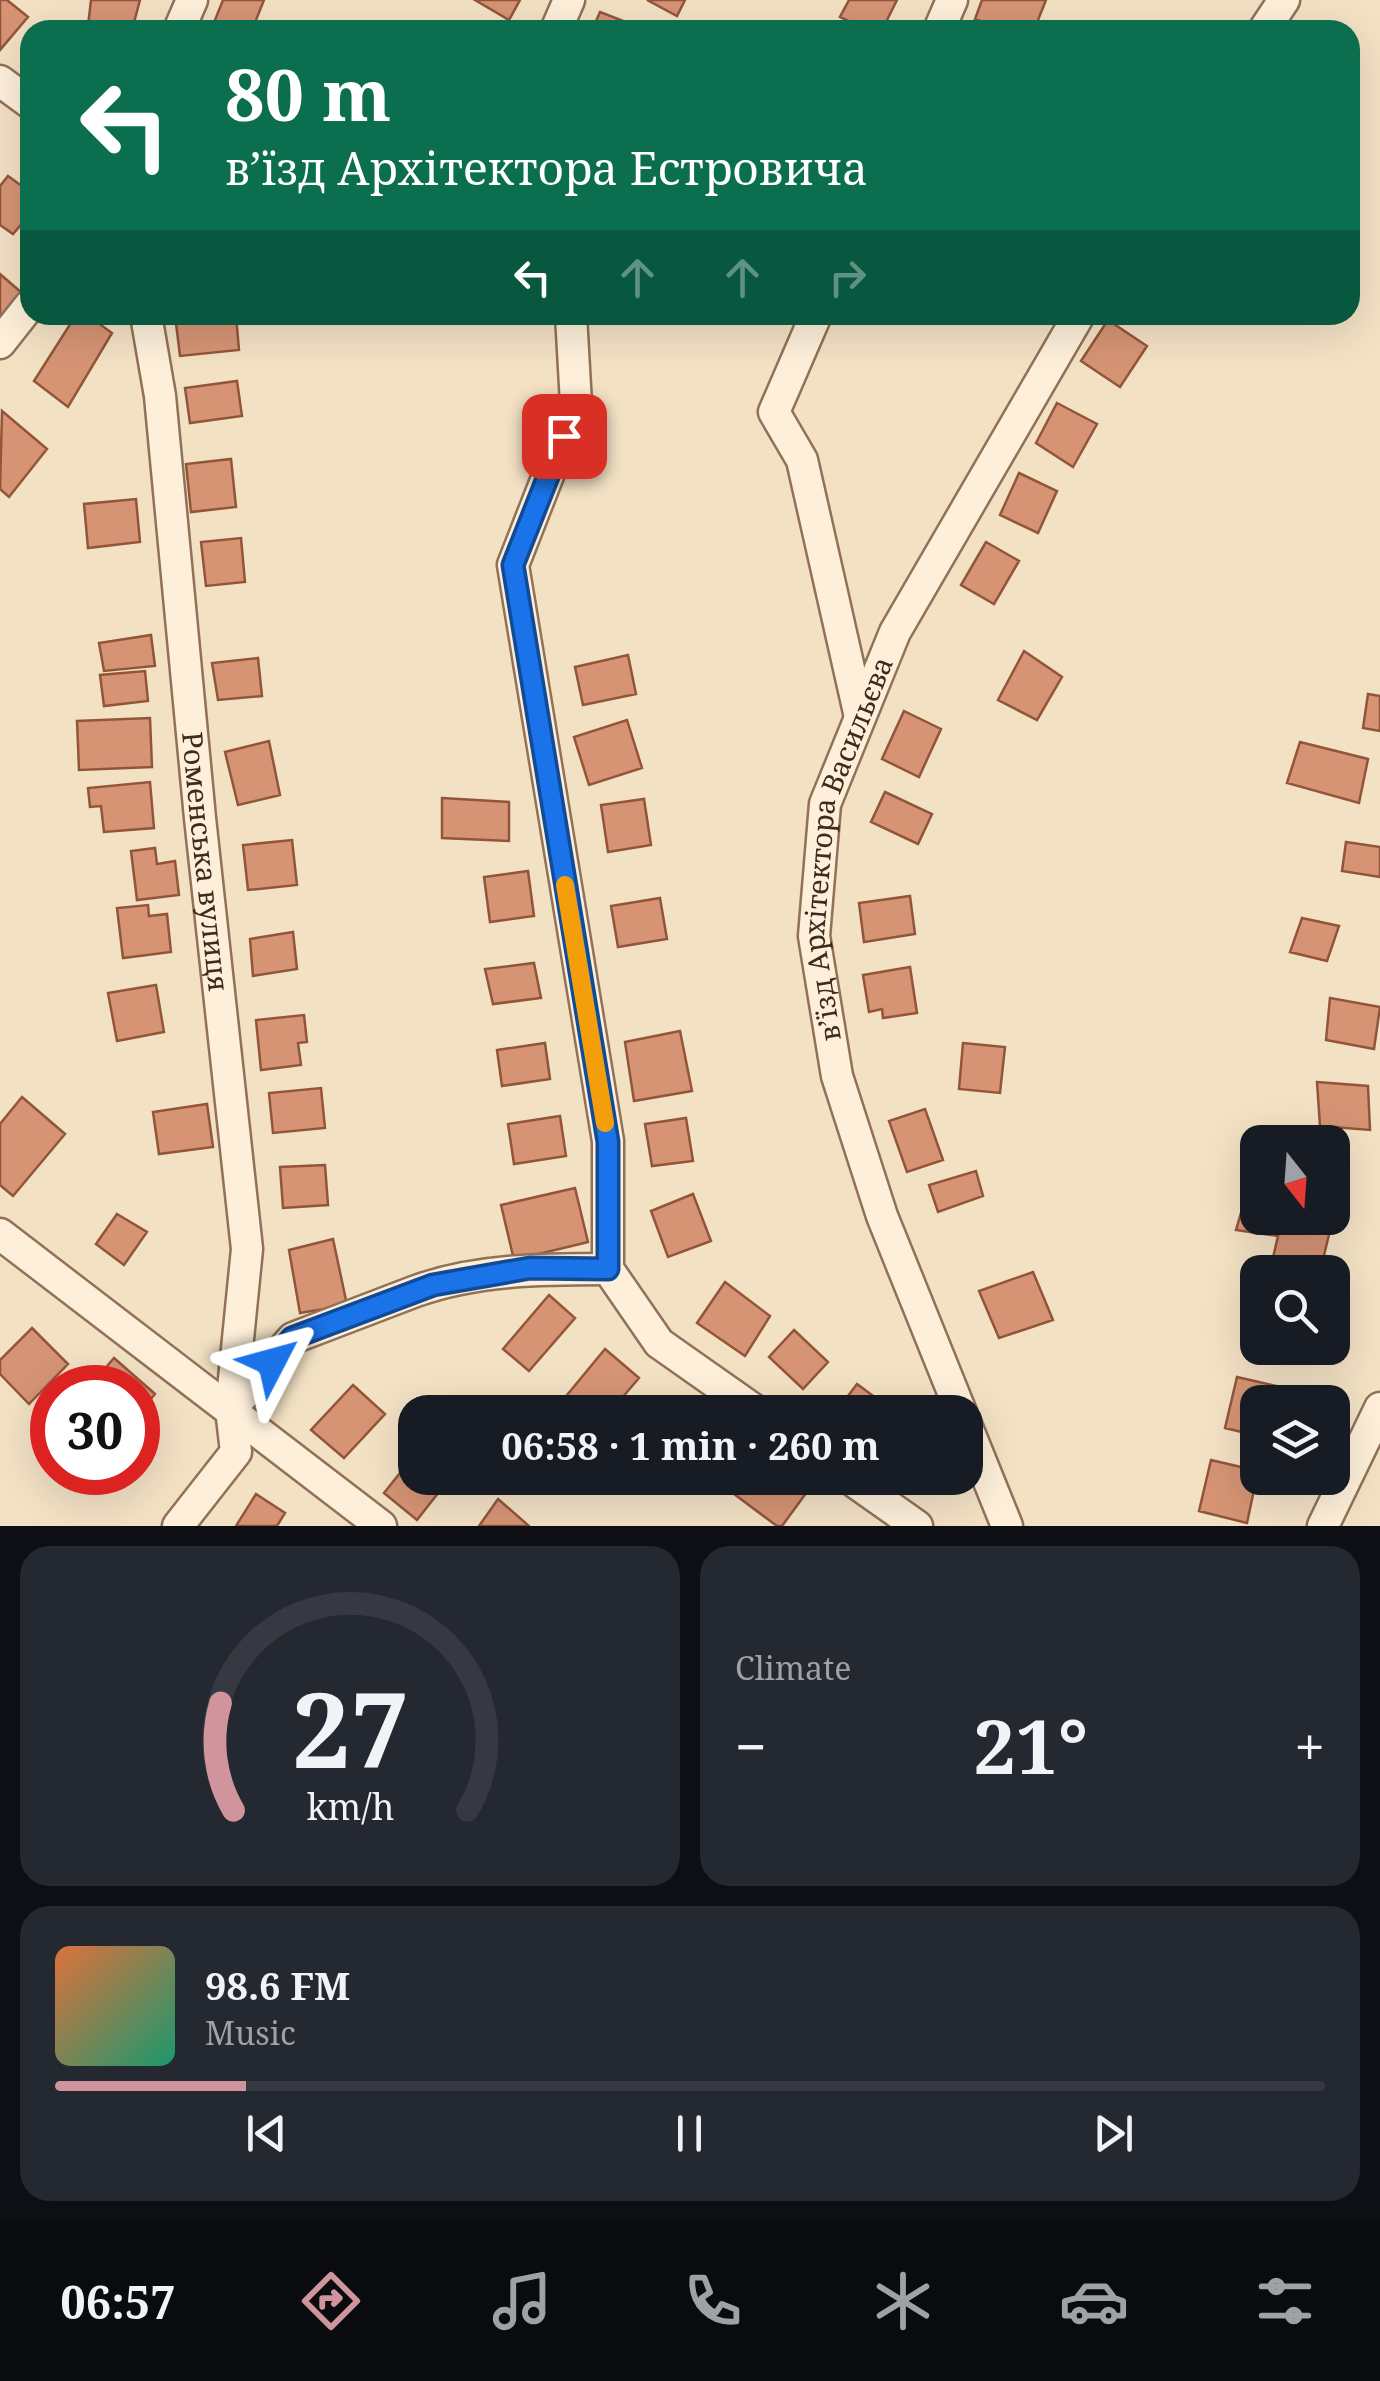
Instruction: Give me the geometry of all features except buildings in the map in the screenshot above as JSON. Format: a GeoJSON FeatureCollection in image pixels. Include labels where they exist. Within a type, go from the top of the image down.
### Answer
{"type":"FeatureCollection","features":[{"type":"Feature","properties":{"kind":"street"},"geometry":{"type":"LineString","coordinates":[[0,343],[20,318]]}},
{"type":"Feature","properties":{"kind":"street","name":"Роменська вулиця"},"geometry":{"type":"LineString","coordinates":[[148,325],[160,396],[246,1248],[231,1409],[236,1452],[178,1526]]}},
{"type":"Feature","properties":{"kind":"street"},"geometry":{"type":"LineString","coordinates":[[572,325],[576,404],[513,565],[608,1142],[608,1269],[659,1343],[733,1395]]}},
{"type":"Feature","properties":{"kind":"street"},"geometry":{"type":"LineString","coordinates":[[812,325],[774,412],[802,460],[860,717]]}},
{"type":"Feature","properties":{"kind":"street","name":"в’їзд Архітектора Васильєва"},"geometry":{"type":"LineString","coordinates":[[954,1395],[882,1216],[838,1076],[814,936],[825,804],[895,632],[1074,325]]}},
{"type":"Feature","properties":{"kind":"street"},"geometry":{"type":"LineString","coordinates":[[0,1234],[381,1526]]}},
{"type":"Feature","properties":{"kind":"street"},"geometry":{"type":"LineString","coordinates":[[231,1409],[292,1338],[433,1285],[530,1268],[608,1269]]}},
{"type":"Feature","properties":{"kind":"street"},"geometry":{"type":"LineString","coordinates":[[1323,1526],[1380,1408]]}},
{"type":"Feature","properties":{"kind":"street"},"geometry":{"type":"LineString","coordinates":[[983,1467],[1007,1526]]}},
{"type":"Feature","properties":{"kind":"street"},"geometry":{"type":"LineString","coordinates":[[873,1495],[918,1526]]}},
{"type":"Feature","properties":{"kind":"slow traffic"},"geometry":{"type":"LineString","coordinates":[[565,885],[605,1123]]}},
{"type":"Feature","properties":{"kind":"route"},"geometry":{"type":"LineString","coordinates":[[272,1362],[292,1338],[433,1285],[530,1268],[608,1269],[608,1142],[513,565],[564,436]]}}]}
